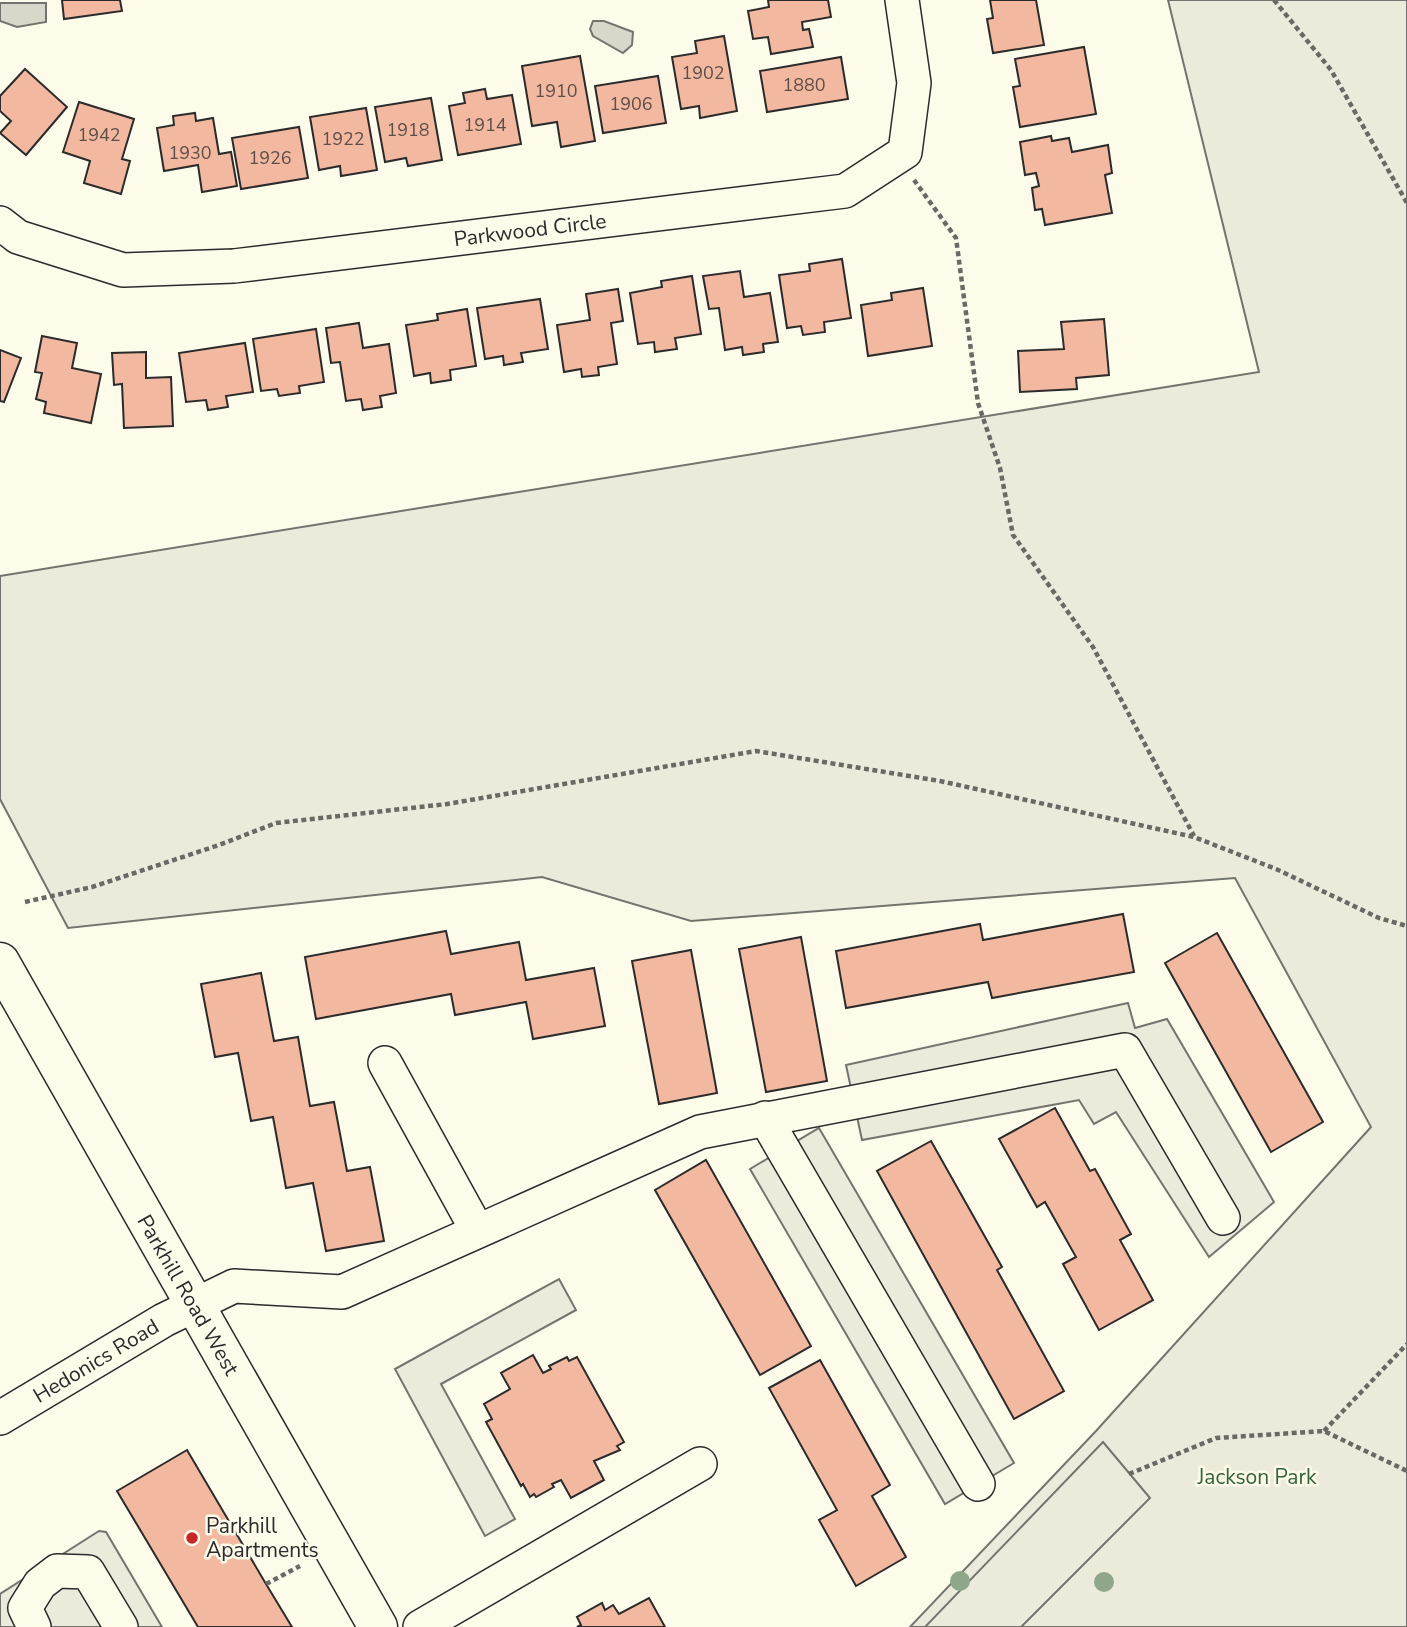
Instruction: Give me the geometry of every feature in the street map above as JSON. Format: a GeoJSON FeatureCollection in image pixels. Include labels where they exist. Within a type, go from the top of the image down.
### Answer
{"type":"FeatureCollection","features":[{"type":"Feature","properties":{"kind":"main road","name":"Parkhill Road West"},"geometry":{"type":"LineString","coordinates":[[0,962],[378,1627]]}},
{"type":"Feature","properties":{"kind":"street"},"geometry":{"type":"LineString","coordinates":[[897,157],[905,152],[914,83],[902,0]]}},
{"type":"Feature","properties":{"kind":"street","name":"Parkwood Circle"},"geometry":{"type":"LineString","coordinates":[[0,223],[18,237],[123,270],[234,266],[845,191],[897,157]]}},
{"type":"Feature","properties":{"kind":"street","name":"Hedonics Road"},"geometry":{"type":"LineString","coordinates":[[0,1418],[194,1305],[234,1286],[342,1292],[700,1132],[1125,1050],[1223,1218]]}},
{"type":"Feature","properties":{"kind":"street"},"geometry":{"type":"LineString","coordinates":[[385,1063],[477,1230]]}},
{"type":"Feature","properties":{"kind":"street"},"geometry":{"type":"LineString","coordinates":[[765,1118],[978,1484]]}},
{"type":"Feature","properties":{"kind":"street"},"geometry":{"type":"LineString","coordinates":[[420,1627],[700,1464]]}},
{"type":"Feature","properties":{"kind":"street"},"geometry":{"type":"LineString","coordinates":[[34,1627],[25,1608],[40,1584],[57,1571],[88,1572],[121,1627]]}},
{"type":"Feature","properties":{"kind":"path"},"geometry":{"type":"LineString","coordinates":[[1274,0],[1331,70],[1407,203]]}},
{"type":"Feature","properties":{"kind":"path"},"geometry":{"type":"LineString","coordinates":[[897,157],[956,238],[978,403],[1000,468],[1013,535],[1093,647],[1194,837]]}},
{"type":"Feature","properties":{"kind":"path"},"geometry":{"type":"LineString","coordinates":[[25,902],[92,887],[276,823],[447,804],[756,751],[940,782],[1194,837],[1276,869],[1379,918],[1407,926]]}},
{"type":"Feature","properties":{"kind":"path"},"geometry":{"type":"LineString","coordinates":[[1324,1431],[1407,1344]]}},
{"type":"Feature","properties":{"kind":"path"},"geometry":{"type":"LineString","coordinates":[[1129,1474],[1216,1438],[1324,1431],[1407,1471]]}},
{"type":"Feature","properties":{"kind":"path"},"geometry":{"type":"LineString","coordinates":[[267,1584],[300,1566]]}},
{"type":"Feature","properties":{"kind":"green space","name":"Jackson Park"},"geometry":{"type":"Polygon","coordinates":[[[1168,0],[1407,0],[1407,1627],[910,1627],[1096,1431],[1371,1127],[1235,878],[691,921],[542,877],[68,928],[0,799],[0,576],[1259,372],[1168,0]]]}},
{"type":"Feature","properties":{"kind":"shaded area"},"geometry":{"type":"Polygon","coordinates":[[[0,3],[46,3],[46,22],[17,27],[0,21],[0,3]]]}},
{"type":"Feature","properties":{"kind":"shaded area"},"geometry":{"type":"Polygon","coordinates":[[[593,21],[604,21],[633,32],[632,45],[623,53],[593,36],[590,29],[593,21]]]}},
{"type":"Feature","properties":{"kind":"shaded area"},"geometry":{"type":"Polygon","coordinates":[[[1128,1003],[1135,1028],[1167,1019],[1274,1202],[1209,1257],[1116,1112],[1094,1124],[1079,1100],[862,1140],[846,1065],[1128,1003]]]}},
{"type":"Feature","properties":{"kind":"shaded area"},"geometry":{"type":"Polygon","coordinates":[[[819,1128],[1014,1463],[945,1504],[750,1169],[819,1128]]]}},
{"type":"Feature","properties":{"kind":"shaded area"},"geometry":{"type":"Polygon","coordinates":[[[559,1279],[576,1310],[441,1384],[515,1519],[485,1536],[395,1369],[559,1279]]]}},
{"type":"Feature","properties":{"kind":"shaded area"},"geometry":{"type":"Polygon","coordinates":[[[1103,1442],[1150,1498],[1021,1627],[925,1627],[1103,1442]]]}},
{"type":"Feature","properties":{"kind":"shaded area"},"geometry":{"type":"Polygon","coordinates":[[[99,1531],[106,1532],[162,1627],[0,1627],[0,1594],[99,1531]]]}},
{"type":"Feature","properties":{"kind":"building"},"geometry":{"type":"Polygon","coordinates":[[[62,0],[120,0],[122,11],[64,19],[62,0]]]}},
{"type":"Feature","properties":{"kind":"building"},"geometry":{"type":"Polygon","coordinates":[[[768,0],[828,0],[831,17],[802,22],[803,30],[809,29],[813,47],[771,54],[768,37],[753,39],[748,11],[769,7],[768,0]]]}},
{"type":"Feature","properties":{"kind":"building"},"geometry":{"type":"Polygon","coordinates":[[[990,0],[1036,0],[1044,45],[993,53],[987,19],[993,18],[990,0]]]}},
{"type":"Feature","properties":{"kind":"building"},"geometry":{"type":"Polygon","coordinates":[[[724,36],[737,111],[700,118],[699,106],[681,109],[672,57],[697,53],[695,41],[724,36]]]}},
{"type":"Feature","properties":{"kind":"building"},"geometry":{"type":"Polygon","coordinates":[[[1084,47],[1096,114],[1020,127],[1013,87],[1020,86],[1015,59],[1084,47]]]}},
{"type":"Feature","properties":{"kind":"building"},"geometry":{"type":"Polygon","coordinates":[[[580,56],[595,141],[561,147],[557,122],[532,126],[522,66],[580,56]]]}},
{"type":"Feature","properties":{"kind":"building"},"geometry":{"type":"Polygon","coordinates":[[[841,57],[848,99],[767,112],[760,71],[841,57]]]}},
{"type":"Feature","properties":{"kind":"building"},"geometry":{"type":"Polygon","coordinates":[[[25,69],[67,107],[26,155],[0,133],[11,121],[0,111],[0,96],[25,69]]]}},
{"type":"Feature","properties":{"kind":"building"},"geometry":{"type":"Polygon","coordinates":[[[658,76],[666,123],[603,133],[595,86],[658,76]]]}},
{"type":"Feature","properties":{"kind":"building"},"geometry":{"type":"Polygon","coordinates":[[[485,89],[487,99],[512,95],[521,144],[458,155],[449,106],[465,103],[463,93],[485,89]]]}},
{"type":"Feature","properties":{"kind":"building"},"geometry":{"type":"Polygon","coordinates":[[[431,98],[442,160],[408,166],[406,158],[385,162],[375,107],[431,98]]]}},
{"type":"Feature","properties":{"kind":"building"},"geometry":{"type":"Polygon","coordinates":[[[79,102],[134,119],[122,159],[130,161],[121,194],[84,183],[90,161],[63,152],[79,102]]]}},
{"type":"Feature","properties":{"kind":"building"},"geometry":{"type":"Polygon","coordinates":[[[366,108],[377,170],[341,176],[340,166],[319,170],[310,117],[366,108]]]}},
{"type":"Feature","properties":{"kind":"building"},"geometry":{"type":"Polygon","coordinates":[[[195,113],[196,121],[213,118],[219,154],[231,152],[237,186],[202,192],[198,165],[164,171],[157,128],[174,125],[173,116],[195,113]]]}},
{"type":"Feature","properties":{"kind":"building"},"geometry":{"type":"Polygon","coordinates":[[[299,127],[308,178],[241,189],[232,138],[299,127]]]}},
{"type":"Feature","properties":{"kind":"building"},"geometry":{"type":"Polygon","coordinates":[[[1051,136],[1052,141],[1069,138],[1072,152],[1108,145],[1112,173],[1105,175],[1112,213],[1045,225],[1042,209],[1035,210],[1032,188],[1039,186],[1036,173],[1025,175],[1020,142],[1051,136]]]}},
{"type":"Feature","properties":{"kind":"building"},"geometry":{"type":"Polygon","coordinates":[[[842,259],[851,318],[824,322],[825,332],[803,335],[801,326],[787,328],[779,275],[810,271],[809,264],[842,259]]]}},
{"type":"Feature","properties":{"kind":"building"},"geometry":{"type":"Polygon","coordinates":[[[740,271],[744,297],[770,293],[778,342],[763,344],[764,352],[743,355],[742,347],[725,350],[719,308],[709,309],[703,276],[740,271]]]}},
{"type":"Feature","properties":{"kind":"building"},"geometry":{"type":"Polygon","coordinates":[[[692,276],[701,334],[675,338],[677,349],[655,352],[654,342],[638,344],[630,293],[662,287],[661,281],[692,276]]]}},
{"type":"Feature","properties":{"kind":"building"},"geometry":{"type":"Polygon","coordinates":[[[923,288],[932,346],[868,356],[861,305],[892,300],[891,293],[923,288]]]}},
{"type":"Feature","properties":{"kind":"building"},"geometry":{"type":"Polygon","coordinates":[[[618,289],[623,321],[611,323],[617,364],[598,367],[599,375],[582,377],[581,369],[564,372],[557,325],[590,320],[586,294],[618,289]]]}},
{"type":"Feature","properties":{"kind":"building"},"geometry":{"type":"Polygon","coordinates":[[[540,299],[548,349],[521,353],[523,362],[504,365],[503,356],[485,359],[477,308],[540,299]]]}},
{"type":"Feature","properties":{"kind":"building"},"geometry":{"type":"Polygon","coordinates":[[[467,309],[476,366],[450,370],[451,380],[431,383],[430,373],[414,376],[406,325],[438,320],[437,314],[467,309]]]}},
{"type":"Feature","properties":{"kind":"building"},"geometry":{"type":"Polygon","coordinates":[[[1104,319],[1109,375],[1076,378],[1077,389],[1020,392],[1018,351],[1064,349],[1061,322],[1104,319]]]}},
{"type":"Feature","properties":{"kind":"building"},"geometry":{"type":"Polygon","coordinates":[[[359,323],[363,348],[389,344],[396,393],[380,396],[382,407],[363,410],[361,399],[346,401],[340,362],[331,363],[326,328],[359,323]]]}},
{"type":"Feature","properties":{"kind":"building"},"geometry":{"type":"Polygon","coordinates":[[[316,329],[324,382],[299,386],[300,393],[279,396],[277,389],[261,391],[253,339],[316,329]]]}},
{"type":"Feature","properties":{"kind":"building"},"geometry":{"type":"Polygon","coordinates":[[[42,336],[77,343],[72,368],[101,374],[91,423],[44,413],[46,402],[36,399],[42,373],[35,372],[42,336]]]}},
{"type":"Feature","properties":{"kind":"building"},"geometry":{"type":"Polygon","coordinates":[[[245,343],[253,392],[226,396],[228,407],[208,410],[206,400],[186,402],[179,353],[245,343]]]}},
{"type":"Feature","properties":{"kind":"building"},"geometry":{"type":"Polygon","coordinates":[[[0,350],[21,358],[4,402],[0,401],[0,350]]]}},
{"type":"Feature","properties":{"kind":"building"},"geometry":{"type":"Polygon","coordinates":[[[146,352],[146,378],[171,377],[173,426],[124,428],[122,384],[114,385],[112,353],[146,352]]]}},
{"type":"Feature","properties":{"kind":"building"},"geometry":{"type":"Polygon","coordinates":[[[1123,914],[1134,972],[992,998],[988,982],[846,1008],[836,951],[980,924],[983,940],[1123,914]]]}},
{"type":"Feature","properties":{"kind":"building"},"geometry":{"type":"Polygon","coordinates":[[[446,931],[451,954],[519,942],[526,980],[594,968],[605,1026],[533,1039],[526,1002],[455,1015],[451,994],[316,1019],[305,957],[446,931]]]}},
{"type":"Feature","properties":{"kind":"building"},"geometry":{"type":"Polygon","coordinates":[[[1217,933],[1323,1122],[1271,1152],[1165,963],[1217,933]]]}},
{"type":"Feature","properties":{"kind":"building"},"geometry":{"type":"Polygon","coordinates":[[[801,937],[827,1081],[766,1092],[739,949],[801,937]]]}},
{"type":"Feature","properties":{"kind":"building"},"geometry":{"type":"Polygon","coordinates":[[[691,950],[717,1093],[659,1104],[632,961],[691,950]]]}},
{"type":"Feature","properties":{"kind":"building"},"geometry":{"type":"Polygon","coordinates":[[[261,973],[274,1041],[298,1037],[310,1106],[334,1102],[347,1171],[370,1167],[384,1241],[326,1251],[313,1183],[286,1188],[273,1117],[251,1121],[238,1053],[215,1057],[201,984],[261,973]]]}},
{"type":"Feature","properties":{"kind":"building"},"geometry":{"type":"Polygon","coordinates":[[[1055,1108],[1090,1171],[1095,1169],[1131,1234],[1120,1240],[1153,1300],[1099,1330],[1063,1264],[1076,1257],[1045,1202],[1037,1207],[999,1139],[1055,1108]]]}},
{"type":"Feature","properties":{"kind":"building"},"geometry":{"type":"Polygon","coordinates":[[[931,1141],[1002,1267],[997,1270],[1064,1391],[1014,1419],[877,1171],[931,1141]]]}},
{"type":"Feature","properties":{"kind":"building"},"geometry":{"type":"Polygon","coordinates":[[[706,1160],[811,1346],[760,1375],[655,1190],[706,1160]]]}},
{"type":"Feature","properties":{"kind":"building"},"geometry":{"type":"Polygon","coordinates":[[[533,1355],[543,1373],[551,1369],[549,1366],[567,1357],[569,1361],[577,1357],[624,1442],[617,1446],[620,1450],[594,1461],[604,1480],[571,1498],[561,1480],[536,1497],[534,1494],[530,1497],[523,1484],[521,1486],[486,1422],[492,1419],[484,1404],[510,1389],[501,1373],[533,1355]]]}},
{"type":"Feature","properties":{"kind":"building"},"geometry":{"type":"Polygon","coordinates":[[[820,1360],[890,1485],[872,1496],[906,1557],[856,1586],[819,1520],[837,1510],[769,1388],[820,1360]]]}},
{"type":"Feature","properties":{"kind":"building","name":"Parkhill Apartments"},"geometry":{"type":"Polygon","coordinates":[[[187,1450],[292,1627],[198,1627],[117,1491],[187,1450]]]}},
{"type":"Feature","properties":{"kind":"building"},"geometry":{"type":"Polygon","coordinates":[[[649,1598],[665,1627],[577,1627],[581,1625],[577,1617],[602,1603],[605,1610],[613,1605],[619,1614],[649,1598]]]}},
{"type":"Feature","properties":{"kind":"place","name":"Parkhill Apartments"},"geometry":{"type":"Point","coordinates":[192,1538]}}]}
